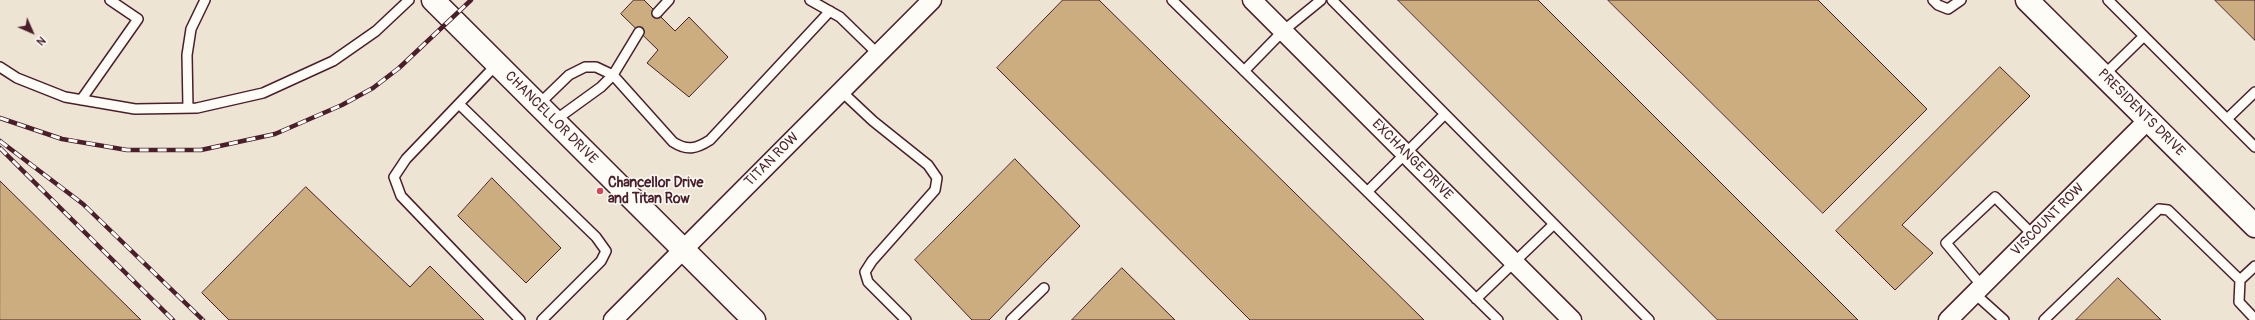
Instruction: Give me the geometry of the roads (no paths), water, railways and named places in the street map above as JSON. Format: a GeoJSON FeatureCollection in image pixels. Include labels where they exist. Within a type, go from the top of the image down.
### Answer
{"type":"FeatureCollection","features":[{"type":"Feature","properties":{"kind":"street","name":"CHANCELLOR DRIVE"},"geometry":{"type":"LineString","coordinates":[[433,0],[754,320]]}},
{"type":"Feature","properties":{"kind":"street","name":"TITAN ROW"},"geometry":{"type":"LineString","coordinates":[[613,320],[932,0]]}},
{"type":"Feature","properties":{"kind":"street","name":"EXCHANGE DRIVE"},"geometry":{"type":"LineString","coordinates":[[1252,0],[1572,320]]}},
{"type":"Feature","properties":{"kind":"street","name":"PRESIDENTS DRIVE"},"geometry":{"type":"LineString","coordinates":[[2027,0],[2255,226]]}},
{"type":"Feature","properties":{"kind":"street","name":"VISCOUNT ROW"},"geometry":{"type":"LineString","coordinates":[[1948,320],[2148,120]]}},
{"type":"Feature","properties":{"kind":"lane"},"geometry":{"type":"LineString","coordinates":[[81,100],[138,18],[110,0]]}},
{"type":"Feature","properties":{"kind":"lane"},"geometry":{"type":"LineString","coordinates":[[188,108],[187,55],[191,29],[205,0]]}},
{"type":"Feature","properties":{"kind":"lane"},"geometry":{"type":"LineString","coordinates":[[0,66],[17,78],[65,97],[135,109],[198,108],[263,93],[333,61],[376,31],[409,0]]}},
{"type":"Feature","properties":{"kind":"lane"},"geometry":{"type":"LineString","coordinates":[[657,13],[670,0]]}},
{"type":"Feature","properties":{"kind":"lane"},"geometry":{"type":"LineString","coordinates":[[810,0],[830,11],[849,25],[878,54]]}},
{"type":"Feature","properties":{"kind":"lane"},"geometry":{"type":"LineString","coordinates":[[1172,0],[1498,320]]}},
{"type":"Feature","properties":{"kind":"lane"},"geometry":{"type":"LineString","coordinates":[[1244,71],[1283,31],[1321,0]]}},
{"type":"Feature","properties":{"kind":"lane"},"geometry":{"type":"LineString","coordinates":[[1332,0],[1649,320]]}},
{"type":"Feature","properties":{"kind":"lane"},"geometry":{"type":"LineString","coordinates":[[1933,0],[1938,5],[1948,9],[1961,0]]}},
{"type":"Feature","properties":{"kind":"lane"},"geometry":{"type":"LineString","coordinates":[[2108,0],[2255,147]]}},
{"type":"Feature","properties":{"kind":"lane"},"geometry":{"type":"LineString","coordinates":[[538,105],[569,75],[585,67],[596,67],[613,75],[673,142],[681,147],[695,148],[710,140],[830,11]]}},
{"type":"Feature","properties":{"kind":"lane"},"geometry":{"type":"LineString","coordinates":[[554,121],[602,87],[613,75],[639,32]]}},
{"type":"Feature","properties":{"kind":"lane"},"geometry":{"type":"LineString","coordinates":[[2104,75],[2144,36]]}},
{"type":"Feature","properties":{"kind":"lane"},"geometry":{"type":"LineString","coordinates":[[497,64],[406,159],[394,176],[401,196],[520,320]]}},
{"type":"Feature","properties":{"kind":"lane"},"geometry":{"type":"LineString","coordinates":[[841,91],[873,121],[928,165],[937,178],[935,190],[872,261],[865,272],[868,282],[906,320]]}},
{"type":"Feature","properties":{"kind":"lane"},"geometry":{"type":"LineString","coordinates":[[2227,119],[2255,92]]}},
{"type":"Feature","properties":{"kind":"lane"},"geometry":{"type":"LineString","coordinates":[[459,104],[596,237],[606,251],[601,261],[542,320]]}},
{"type":"Feature","properties":{"kind":"lane"},"geometry":{"type":"LineString","coordinates":[[1368,191],[1406,155],[1445,114]]}},
{"type":"Feature","properties":{"kind":"lane"},"geometry":{"type":"LineString","coordinates":[[2004,320],[1978,290],[1946,243],[1995,197],[2033,235]]}},
{"type":"Feature","properties":{"kind":"lane"},"geometry":{"type":"LineString","coordinates":[[2044,320],[2159,209],[2168,210],[2240,280]]}},
{"type":"Feature","properties":{"kind":"lane"},"geometry":{"type":"LineString","coordinates":[[1476,299],[1554,224]]}},
{"type":"Feature","properties":{"kind":"lane"},"geometry":{"type":"LineString","coordinates":[[2255,266],[2240,280],[2239,302],[2255,319]]}},
{"type":"Feature","properties":{"kind":"lane"},"geometry":{"type":"LineString","coordinates":[[1011,320],[1044,288]]}},
{"type":"Feature","properties":{"kind":"railway"},"geometry":{"type":"LineString","coordinates":[[0,118],[62,139],[127,150],[201,150],[275,134],[342,105],[373,88],[399,68],[471,0]]}},
{"type":"Feature","properties":{"kind":"railway"},"geometry":{"type":"LineString","coordinates":[[0,141],[83,204],[203,320]]}},
{"type":"Feature","properties":{"kind":"railway"},"geometry":{"type":"LineString","coordinates":[[0,148],[173,320]]}},
{"type":"Feature","properties":{"kind":"place","name":"Chancellor Drive and Titan Row"},"geometry":{"type":"Point","coordinates":[600,191]}}]}
